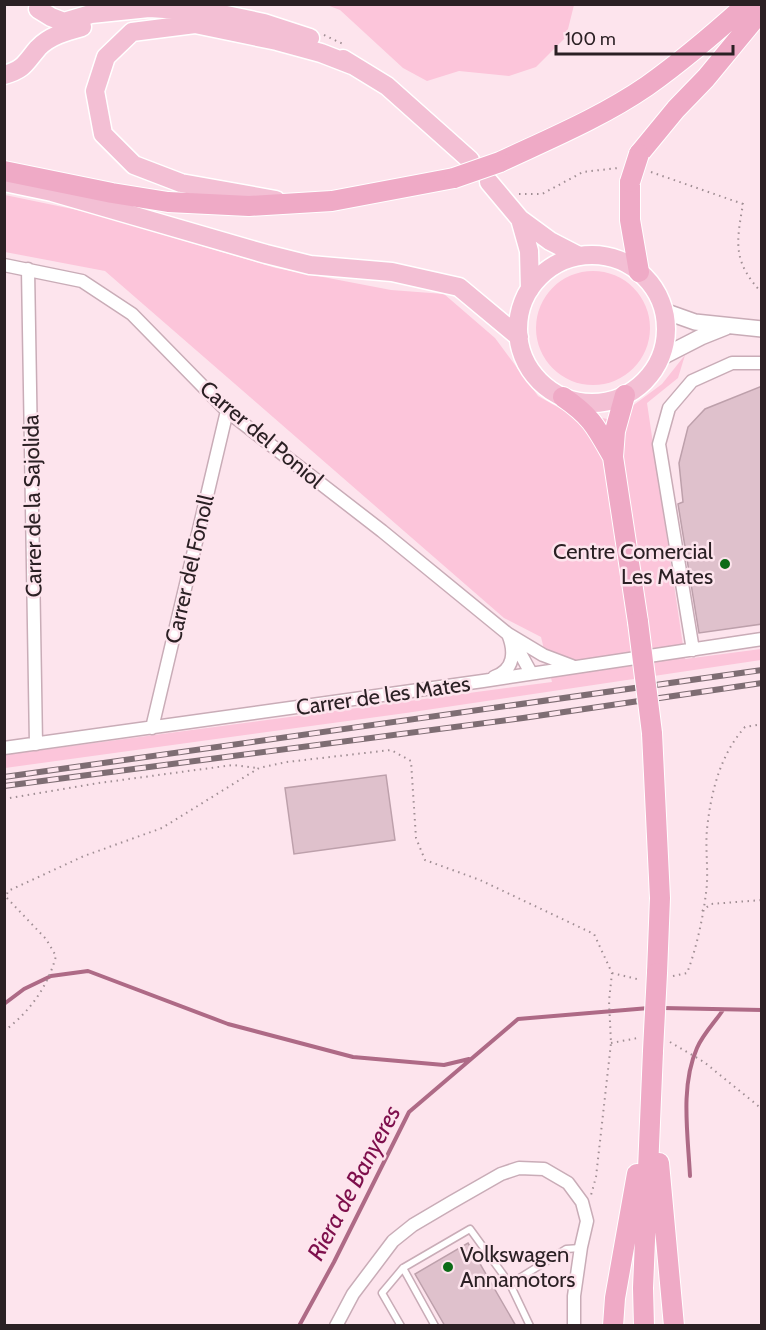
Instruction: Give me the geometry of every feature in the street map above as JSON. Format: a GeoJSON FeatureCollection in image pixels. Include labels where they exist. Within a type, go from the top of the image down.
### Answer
{"type":"FeatureCollection","features":[{"type":"Feature","properties":{"kind":"highway"},"geometry":{"type":"LineString","coordinates":[[4,171],[168,202],[249,206],[332,201],[454,178],[500,162],[574,128],[646,87],[700,45],[747,4]]}},
{"type":"Feature","properties":{"kind":"highway"},"geometry":{"type":"LineString","coordinates":[[639,272],[630,220],[635,168],[676,109],[706,78],[762,10]]}},
{"type":"Feature","properties":{"kind":"highway"},"geometry":{"type":"LineString","coordinates":[[625,395],[615,431],[613,457],[652,733],[660,898],[643,1288],[644,1326]]}},
{"type":"Feature","properties":{"kind":"highway"},"geometry":{"type":"LineString","coordinates":[[563,397],[584,412],[592,421],[613,457]]}},
{"type":"Feature","properties":{"kind":"highway"},"geometry":{"type":"LineString","coordinates":[[613,1326],[615,1299],[652,1083]]}},
{"type":"Feature","properties":{"kind":"highway"},"geometry":{"type":"LineString","coordinates":[[652,1083],[674,1326]]}},
{"type":"Feature","properties":{"kind":"main road"},"geometry":{"type":"LineString","coordinates":[[4,75],[16,72],[29,62],[38,48],[42,29],[36,7]]}},
{"type":"Feature","properties":{"kind":"main road"},"geometry":{"type":"LineString","coordinates":[[36,7],[64,22],[91,14],[149,8],[212,12],[264,23],[310,39],[387,86],[470,160]]}},
{"type":"Feature","properties":{"kind":"main road"},"geometry":{"type":"LineString","coordinates":[[38,48],[66,31],[94,24],[150,17],[198,18],[254,26],[299,41],[321,53]]}},
{"type":"Feature","properties":{"kind":"main road"},"geometry":{"type":"LineString","coordinates":[[295,204],[181,183],[134,165],[103,134],[95,91],[106,57],[132,32],[195,24],[222,28],[321,53],[352,64]]}},
{"type":"Feature","properties":{"kind":"main road"},"geometry":{"type":"LineString","coordinates":[[4,182],[52,192],[310,265],[392,272],[459,287],[519,337]]}},
{"type":"Feature","properties":{"kind":"main road"},"geometry":{"type":"LineString","coordinates":[[489,182],[519,219],[550,241],[579,256]]}},
{"type":"Feature","properties":{"kind":"main road"},"geometry":{"type":"LineString","coordinates":[[519,219],[529,251],[530,289]]}},
{"type":"Feature","properties":{"kind":"main road"},"geometry":{"type":"LineString","coordinates":[[590,255],[611,257],[639,272],[657,293],[664,311],[666,330],[660,358],[646,380],[625,395],[595,403],[563,397],[536,378],[525,359],[518,327],[521,307],[530,289],[551,267],[579,256],[590,255]]}},
{"type":"Feature","properties":{"kind":"street","name":"Carrer del Poniol"},"geometry":{"type":"LineString","coordinates":[[4,265],[82,280],[132,314],[227,411],[382,531],[508,634],[543,655],[572,666]]}},
{"type":"Feature","properties":{"kind":"street","name":"Carrer de la Sajolida"},"geometry":{"type":"LineString","coordinates":[[28,269],[36,744]]}},
{"type":"Feature","properties":{"kind":"street"},"geometry":{"type":"LineString","coordinates":[[664,311],[696,322],[762,329]]}},
{"type":"Feature","properties":{"kind":"street"},"geometry":{"type":"LineString","coordinates":[[660,358],[701,337],[729,326]]}},
{"type":"Feature","properties":{"kind":"street"},"geometry":{"type":"LineString","coordinates":[[693,650],[659,444],[669,408],[692,381],[732,363],[762,363]]}},
{"type":"Feature","properties":{"kind":"street","name":"Carrer del Fonoll"},"geometry":{"type":"LineString","coordinates":[[152,728],[227,411]]}},
{"type":"Feature","properties":{"kind":"street","name":"Carrer del Poniol"},"geometry":{"type":"LineString","coordinates":[[508,634],[531,673]]}},
{"type":"Feature","properties":{"kind":"street"},"geometry":{"type":"LineString","coordinates":[[483,681],[500,675],[509,668],[514,653],[508,634]]}},
{"type":"Feature","properties":{"kind":"street","name":"Carrer de les Mates"},"geometry":{"type":"LineString","coordinates":[[4,748],[483,681],[762,639]]}},
{"type":"Feature","properties":{"kind":"street"},"geometry":{"type":"LineString","coordinates":[[336,1326],[353,1294],[393,1241],[413,1225],[501,1174],[519,1168],[544,1169],[568,1183],[582,1202],[587,1221],[574,1296],[574,1326]]}},
{"type":"Feature","properties":{"kind":"lane"},"geometry":{"type":"LineString","coordinates":[[401,1326],[382,1293],[403,1268],[470,1229],[510,1284],[530,1326]]}},
{"type":"Feature","properties":{"kind":"lane"},"geometry":{"type":"LineString","coordinates":[[510,1284],[566,1249],[581,1247]]}},
{"type":"Feature","properties":{"kind":"lane"},"geometry":{"type":"LineString","coordinates":[[403,1268],[435,1326]]}},
{"type":"Feature","properties":{"kind":"path"},"geometry":{"type":"LineString","coordinates":[[522,195],[542,194],[583,172],[635,168],[743,204],[738,232],[739,255],[746,277],[762,293]]}},
{"type":"Feature","properties":{"kind":"path"},"geometry":{"type":"LineString","coordinates":[[612,973],[657,977],[687,973],[692,960],[706,892],[707,829],[715,783],[724,756],[744,727],[762,724]]}},
{"type":"Feature","properties":{"kind":"path"},"geometry":{"type":"LineString","coordinates":[[4,799],[99,783],[232,765],[259,768],[287,762],[391,750],[411,761],[416,838],[425,860],[480,880],[594,934],[612,973],[609,1001],[611,1043],[596,1177],[586,1216]]}},
{"type":"Feature","properties":{"kind":"path"},"geometry":{"type":"LineString","coordinates":[[4,1031],[15,1023],[44,989],[51,976],[56,956],[45,939],[6,897],[8,891],[84,856],[162,828],[259,768]]}},
{"type":"Feature","properties":{"kind":"path"},"geometry":{"type":"LineString","coordinates":[[702,911],[711,904],[762,900]]}},
{"type":"Feature","properties":{"kind":"path"},"geometry":{"type":"LineString","coordinates":[[689,1052],[762,1109]]}},
{"type":"Feature","properties":{"kind":"shaded area"},"geometry":{"type":"Polygon","coordinates":[[[327,5],[574,5],[566,37],[536,67],[509,76],[459,71],[427,81],[403,68],[340,10],[327,5]]]}},
{"type":"Feature","properties":{"kind":"shaded area"},"geometry":{"type":"Polygon","coordinates":[[[5,195],[87,212],[276,268],[391,290],[444,294],[495,338],[538,396],[561,409],[607,419],[631,407],[662,384],[685,355],[678,378],[647,403],[685,659],[761,649],[761,660],[406,713],[5,768],[4,755],[552,682],[541,637],[504,618],[105,271],[5,252],[5,195]]]}},
{"type":"Feature","properties":{"kind":"shaded area"},"geometry":{"type":"Polygon","coordinates":[[[593,271],[615,275],[625,280],[641,296],[646,306],[650,328],[646,350],[641,360],[625,376],[615,381],[593,385],[571,381],[561,376],[545,360],[540,350],[536,328],[540,306],[545,296],[561,280],[571,275],[593,271]]]}},
{"type":"Feature","properties":{"kind":"building","name":"Centre Comercial Les Mates"},"geometry":{"type":"Polygon","coordinates":[[[762,386],[762,624],[699,633],[678,504],[683,502],[679,463],[688,427],[705,409],[762,386]]]}},
{"type":"Feature","properties":{"kind":"building"},"geometry":{"type":"Polygon","coordinates":[[[386,775],[395,840],[294,854],[285,788],[386,775]]]}},
{"type":"Feature","properties":{"kind":"building"},"geometry":{"type":"Polygon","coordinates":[[[468,1243],[516,1326],[445,1326],[415,1274],[468,1243]]]}},
{"type":"Feature","properties":{"kind":"waterway"},"geometry":{"type":"LineString","coordinates":[[4,1004],[24,989],[51,976],[88,971],[228,1024],[353,1057],[444,1065],[469,1059]]}},
{"type":"Feature","properties":{"kind":"waterway","name":"Riera de Banyeres"},"geometry":{"type":"LineString","coordinates":[[299,1326],[334,1262],[409,1112],[518,1019],[649,1008]]}},
{"type":"Feature","properties":{"kind":"waterway","name":"Riera de Banyeres"},"geometry":{"type":"LineString","coordinates":[[663,1008],[762,1010]]}},
{"type":"Feature","properties":{"kind":"waterway"},"geometry":{"type":"LineString","coordinates":[[690,1176],[686,1111],[688,1078],[697,1048],[723,1010]]}},
{"type":"Feature","properties":{"kind":"railway"},"geometry":{"type":"LineString","coordinates":[[4,777],[762,670]]}},
{"type":"Feature","properties":{"kind":"railway"},"geometry":{"type":"LineString","coordinates":[[4,786],[523,718],[762,683]]}},
{"type":"Feature","properties":{"kind":"place","name":"Centre Comercial Les Mates"},"geometry":{"type":"Point","coordinates":[725,564]}},
{"type":"Feature","properties":{"kind":"place","name":"Volkswagen Annamotors"},"geometry":{"type":"Point","coordinates":[448,1267]}}]}
